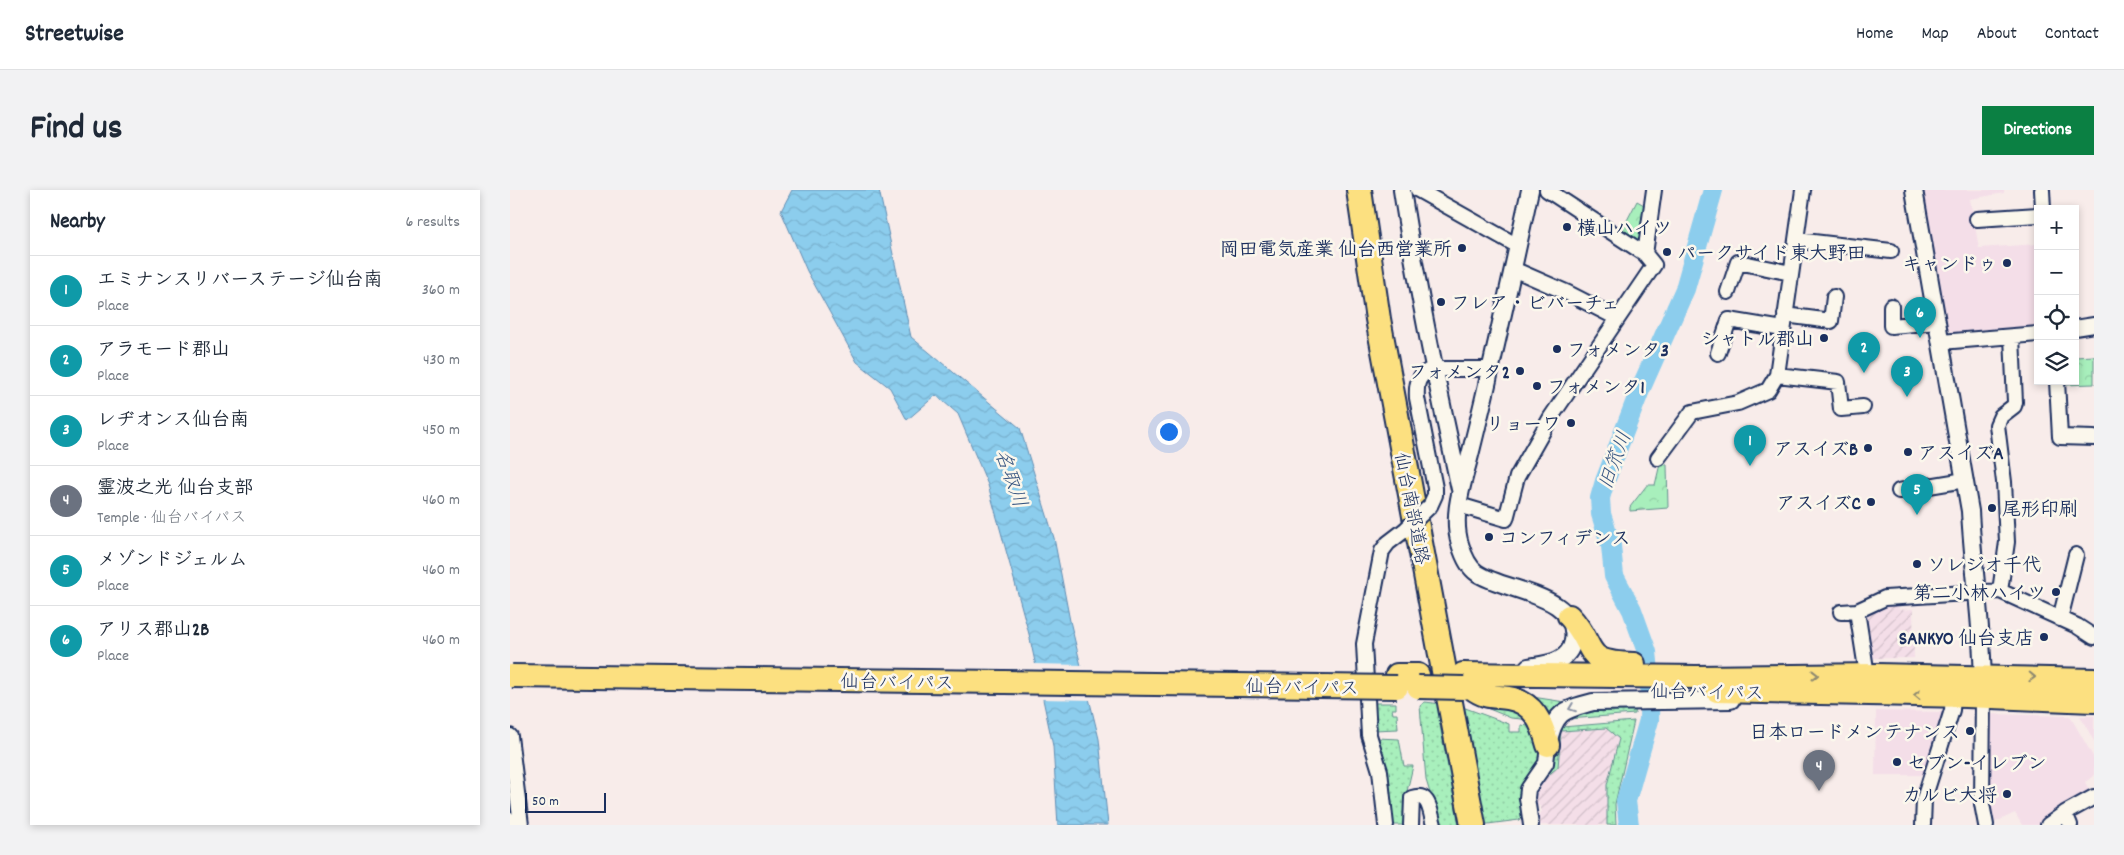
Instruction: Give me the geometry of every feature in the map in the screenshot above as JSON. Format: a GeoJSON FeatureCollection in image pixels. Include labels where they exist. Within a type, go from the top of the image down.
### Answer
{"type":"FeatureCollection","features":[{"type":"Feature","properties":{"kind":"highway","name":"仙台南部道路"},"geometry":{"type":"LineString","coordinates":[[1359,190],[1380,328],[1473,825]]}},
{"type":"Feature","properties":{"kind":"highway"},"geometry":{"type":"LineString","coordinates":[[1568,616],[1577,625],[1592,653],[1620,683]]}},
{"type":"Feature","properties":{"kind":"highway","name":"仙台バイパス"},"geometry":{"type":"LineString","coordinates":[[511,671],[1696,683],[1812,694],[1953,695],[1983,686],[2094,680]]}},
{"type":"Feature","properties":{"kind":"highway","name":"仙台バイパス"},"geometry":{"type":"LineString","coordinates":[[1696,683],[1766,676],[1867,675],[1983,686],[2094,701]]}},
{"type":"Feature","properties":{"kind":"highway"},"geometry":{"type":"LineString","coordinates":[[1468,681],[1482,696],[1511,698],[1532,709],[1542,725],[1548,745]]}},
{"type":"Feature","properties":{"kind":"street"},"geometry":{"type":"LineString","coordinates":[[1402,190],[1411,252],[1460,499]]}},
{"type":"Feature","properties":{"kind":"street"},"geometry":{"type":"LineString","coordinates":[[1418,190],[1518,246]]}},
{"type":"Feature","properties":{"kind":"street"},"geometry":{"type":"LineString","coordinates":[[1468,681],[1554,663],[1568,654],[1574,637],[1568,616],[1558,605],[1476,572],[1464,555],[1459,542],[1457,527],[1460,499],[1491,369],[1530,190]]}},
{"type":"Feature","properties":{"kind":"street"},"geometry":{"type":"LineString","coordinates":[[1460,499],[1506,519],[1517,477],[1546,425],[1654,264],[1644,254],[1548,190]]}},
{"type":"Feature","properties":{"kind":"street"},"geometry":{"type":"LineString","coordinates":[[1644,254],[1654,190]]}},
{"type":"Feature","properties":{"kind":"street"},"geometry":{"type":"LineString","coordinates":[[1658,458],[1692,412],[1738,402],[1768,390],[1776,375],[1802,190]]}},
{"type":"Feature","properties":{"kind":"street"},"geometry":{"type":"LineString","coordinates":[[1914,190],[1970,510],[1976,592],[1982,631],[1982,804],[1986,825]]}},
{"type":"Feature","properties":{"kind":"street"},"geometry":{"type":"LineString","coordinates":[[2042,190],[2043,205]]}},
{"type":"Feature","properties":{"kind":"street"},"geometry":{"type":"LineString","coordinates":[[1977,219],[2034,216]]}},
{"type":"Feature","properties":{"kind":"street"},"geometry":{"type":"LineString","coordinates":[[1796,240],[1891,251]]}},
{"type":"Feature","properties":{"kind":"street"},"geometry":{"type":"LineString","coordinates":[[1728,292],[1733,260],[1791,273]]}},
{"type":"Feature","properties":{"kind":"street"},"geometry":{"type":"LineString","coordinates":[[1513,269],[1568,293],[1617,318]]}},
{"type":"Feature","properties":{"kind":"street"},"geometry":{"type":"LineString","coordinates":[[1718,354],[1728,320],[1831,321],[1834,297]]}},
{"type":"Feature","properties":{"kind":"street"},"geometry":{"type":"LineString","coordinates":[[1891,306],[1891,326],[1937,322]]}},
{"type":"Feature","properties":{"kind":"street"},"geometry":{"type":"LineString","coordinates":[[2079,328],[2094,326]]}},
{"type":"Feature","properties":{"kind":"street"},"geometry":{"type":"LineString","coordinates":[[1941,342],[2034,334]]}},
{"type":"Feature","properties":{"kind":"street"},"geometry":{"type":"LineString","coordinates":[[2000,591],[2007,542],[2004,482],[1997,425],[2001,416],[2014,406],[2015,402],[2012,337]]}},
{"type":"Feature","properties":{"kind":"street"},"geometry":{"type":"LineString","coordinates":[[1386,825],[1380,771],[1369,735],[1364,644],[1382,551],[1388,543],[1430,506],[1435,495],[1434,480],[1416,398],[1416,386],[1420,377],[1434,369],[1491,369]]}},
{"type":"Feature","properties":{"kind":"street"},"geometry":{"type":"LineString","coordinates":[[1776,375],[1838,382],[1840,409],[1863,407]]}},
{"type":"Feature","properties":{"kind":"street"},"geometry":{"type":"LineString","coordinates":[[2057,385],[2060,437],[2094,438]]}},
{"type":"Feature","properties":{"kind":"street"},"geometry":{"type":"LineString","coordinates":[[1899,491],[1965,480]]}},
{"type":"Feature","properties":{"kind":"street"},"geometry":{"type":"LineString","coordinates":[[2060,619],[2076,555]]}},
{"type":"Feature","properties":{"kind":"street"},"geometry":{"type":"LineString","coordinates":[[1841,612],[1857,611],[1885,598],[2000,591],[2094,637]]}},
{"type":"Feature","properties":{"kind":"street"},"geometry":{"type":"LineString","coordinates":[[1857,611],[1867,675]]}},
{"type":"Feature","properties":{"kind":"street"},"geometry":{"type":"LineString","coordinates":[[1530,825],[1528,789],[1546,763],[1548,745],[1555,719],[1562,712],[1593,702],[1620,683],[1696,683]]}},
{"type":"Feature","properties":{"kind":"street"},"geometry":{"type":"LineString","coordinates":[[1924,825],[1924,799],[1952,710],[1953,695]]}},
{"type":"Feature","properties":{"kind":"street"},"geometry":{"type":"LineString","coordinates":[[510,736],[521,825]]}},
{"type":"Feature","properties":{"kind":"street"},"geometry":{"type":"LineString","coordinates":[[1411,825],[1410,803],[1412,798],[1419,796],[1423,797],[1428,804],[1434,825]]}},
{"type":"Feature","properties":{"kind":"street"},"geometry":{"type":"LineString","coordinates":[[2048,825],[2068,819],[2094,797]]}},
{"type":"Feature","properties":{"kind":"street"},"geometry":{"type":"LineString","coordinates":[[510,820],[510,825]]}},
{"type":"Feature","properties":{"kind":"shaded area"},"geometry":{"type":"Polygon","coordinates":[[[1922,190],[2004,190],[2004,193],[1970,199],[1979,248],[2034,244],[2034,330],[1955,335],[1946,327],[1922,190]]]}},
{"type":"Feature","properties":{"kind":"shaded area"},"geometry":{"type":"Polygon","coordinates":[[[1881,603],[1898,603],[1899,610],[1913,609],[1914,658],[1869,658],[1863,613],[1881,603]]]}},
{"type":"Feature","properties":{"kind":"shaded area"},"geometry":{"type":"Polygon","coordinates":[[[1876,711],[1943,712],[1926,775],[1875,775],[1876,711]]]}},
{"type":"Feature","properties":{"kind":"shaded area"},"geometry":{"type":"Polygon","coordinates":[[[1988,714],[2070,716],[2094,758],[2094,776],[2085,782],[2091,794],[2084,794],[2041,825],[2022,825],[2015,813],[1989,825],[1985,805],[1988,714]]]}},
{"type":"Feature","properties":{"kind":"shaded area"},"geometry":{"type":"Polygon","coordinates":[[[2080,716],[2094,716],[2094,741],[2080,716]]]}},
{"type":"Feature","properties":{"kind":"shaded area"},"geometry":{"type":"Polygon","coordinates":[[[1606,728],[1619,739],[1607,785],[1607,825],[1540,825],[1539,816],[1542,811],[1540,806],[1535,805],[1535,790],[1542,780],[1558,767],[1561,731],[1606,728]]]}},
{"type":"Feature","properties":{"kind":"green space"},"geometry":{"type":"Polygon","coordinates":[[[1637,201],[1644,205],[1641,243],[1620,234],[1637,201]]]}},
{"type":"Feature","properties":{"kind":"green space"},"geometry":{"type":"Polygon","coordinates":[[[2094,356],[2094,384],[2079,384],[2079,357],[2094,356]]]}},
{"type":"Feature","properties":{"kind":"green space"},"geometry":{"type":"Polygon","coordinates":[[[1660,464],[1667,465],[1668,508],[1630,511],[1630,507],[1647,485],[1655,485],[1660,464]]]}},
{"type":"Feature","properties":{"kind":"green space"},"geometry":{"type":"Polygon","coordinates":[[[1526,696],[1565,702],[1550,718],[1526,696]]]}},
{"type":"Feature","properties":{"kind":"green space"},"geometry":{"type":"Polygon","coordinates":[[[1425,702],[1442,704],[1446,719],[1439,720],[1459,825],[1440,825],[1426,780],[1420,706],[1425,702]]]}},
{"type":"Feature","properties":{"kind":"green space"},"geometry":{"type":"Polygon","coordinates":[[[1472,702],[1505,705],[1532,720],[1511,718],[1472,702]]]}},
{"type":"Feature","properties":{"kind":"green space"},"geometry":{"type":"Polygon","coordinates":[[[1373,703],[1396,703],[1396,709],[1392,709],[1393,714],[1397,714],[1398,729],[1374,730],[1373,703]]]}},
{"type":"Feature","properties":{"kind":"green space"},"geometry":{"type":"Polygon","coordinates":[[[1457,705],[1509,724],[1509,732],[1521,732],[1521,725],[1536,727],[1541,747],[1541,758],[1537,767],[1526,777],[1521,786],[1522,816],[1519,820],[1480,825],[1457,705]]]}},
{"type":"Feature","properties":{"kind":"green space"},"geometry":{"type":"Polygon","coordinates":[[[1636,705],[1635,714],[1568,719],[1596,707],[1636,705]]]}},
{"type":"Feature","properties":{"kind":"green space"},"geometry":{"type":"Polygon","coordinates":[[[1634,721],[1615,804],[1616,825],[1607,825],[1607,785],[1619,739],[1606,728],[1561,731],[1558,767],[1546,777],[1552,764],[1556,740],[1562,727],[1634,721]]]}},
{"type":"Feature","properties":{"kind":"green space"},"geometry":{"type":"Polygon","coordinates":[[[1377,738],[1399,739],[1404,766],[1413,766],[1404,804],[1405,825],[1392,825],[1377,738]]]}},
{"type":"Feature","properties":{"kind":"water","name":"名取川"},"geometry":{"type":"Polygon","coordinates":[[[792,190],[879,190],[911,337],[1020,428],[1054,538],[1070,621],[1099,739],[1108,825],[1058,825],[1053,746],[1029,634],[988,485],[958,414],[936,395],[907,420],[890,388],[857,362],[807,271],[781,211],[792,190]]]}},
{"type":"Feature","properties":{"kind":"pier"},"geometry":{"type":"Polygon","coordinates":[[[1033,664],[1084,665],[1092,700],[1040,699],[1033,664]]]}},
{"type":"Feature","properties":{"kind":"waterway","name":"旧笊川"},"geometry":{"type":"LineString","coordinates":[[1629,825],[1626,801],[1649,720],[1650,681],[1647,652],[1632,610],[1614,576],[1611,546],[1601,514],[1600,498],[1640,390],[1685,289],[1713,190]]}},
{"type":"Feature","properties":{"kind":"place","name":"横山ハイツ"},"geometry":{"type":"Point","coordinates":[1567,227]}},
{"type":"Feature","properties":{"kind":"place","name":"岡田電気産業 仙台西営業所"},"geometry":{"type":"Point","coordinates":[1462,248]}},
{"type":"Feature","properties":{"kind":"place","name":"パークサイド東大野田"},"geometry":{"type":"Point","coordinates":[1667,252]}},
{"type":"Feature","properties":{"kind":"place","name":"キャンドゥ"},"geometry":{"type":"Point","coordinates":[2007,263]}},
{"type":"Feature","properties":{"kind":"place","name":"フレア・ビバーチェ"},"geometry":{"type":"Point","coordinates":[1441,302]}},
{"type":"Feature","properties":{"kind":"place","name":"シャトル郡山"},"geometry":{"type":"Point","coordinates":[1824,338]}},
{"type":"Feature","properties":{"kind":"place","name":"アリス郡山2B"},"geometry":{"type":"Point","coordinates":[1920,338]}},
{"type":"Feature","properties":{"kind":"place","name":"フォメンタ3"},"geometry":{"type":"Point","coordinates":[1557,349]}},
{"type":"Feature","properties":{"kind":"place","name":"フォメンタ2"},"geometry":{"type":"Point","coordinates":[1520,371]}},
{"type":"Feature","properties":{"kind":"place","name":"アラモード郡山"},"geometry":{"type":"Point","coordinates":[1864,373]}},
{"type":"Feature","properties":{"kind":"place","name":"フォメンタ1"},"geometry":{"type":"Point","coordinates":[1537,386]}},
{"type":"Feature","properties":{"kind":"place","name":"レヂオンス仙台南"},"geometry":{"type":"Point","coordinates":[1907,397]}},
{"type":"Feature","properties":{"kind":"place","name":"リョーワ"},"geometry":{"type":"Point","coordinates":[1571,423]}},
{"type":"Feature","properties":{"kind":"place","name":"アスイズB"},"geometry":{"type":"Point","coordinates":[1868,448]}},
{"type":"Feature","properties":{"kind":"place","name":"アスイズA"},"geometry":{"type":"Point","coordinates":[1908,452]}},
{"type":"Feature","properties":{"kind":"place","name":"エミナンスリバーステージ仙台南"},"geometry":{"type":"Point","coordinates":[1750,466]}},
{"type":"Feature","properties":{"kind":"place","name":"アスイズC"},"geometry":{"type":"Point","coordinates":[1871,502]}},
{"type":"Feature","properties":{"kind":"place","name":"尾形印刷"},"geometry":{"type":"Point","coordinates":[1992,508]}},
{"type":"Feature","properties":{"kind":"place","name":"メゾンドジェルム"},"geometry":{"type":"Point","coordinates":[1917,515]}},
{"type":"Feature","properties":{"kind":"place","name":"コンフィデンス"},"geometry":{"type":"Point","coordinates":[1489,537]}},
{"type":"Feature","properties":{"kind":"place","name":"ソレジオ千代"},"geometry":{"type":"Point","coordinates":[1917,564]}},
{"type":"Feature","properties":{"kind":"place","name":"第二小林ハイツ"},"geometry":{"type":"Point","coordinates":[2056,592]}},
{"type":"Feature","properties":{"kind":"place","name":"SANKYO 仙台支店"},"geometry":{"type":"Point","coordinates":[2044,637]}},
{"type":"Feature","properties":{"kind":"place","name":"日本ロードメンテナンス"},"geometry":{"type":"Point","coordinates":[1970,731]}},
{"type":"Feature","properties":{"kind":"place","name":"セブン-イレブン"},"geometry":{"type":"Point","coordinates":[1897,762]}},
{"type":"Feature","properties":{"kind":"place","name":"霊波之光 仙台支部"},"geometry":{"type":"Point","coordinates":[1819,791]}},
{"type":"Feature","properties":{"kind":"place","name":"カルビ大将"},"geometry":{"type":"Point","coordinates":[2007,794]}}]}
